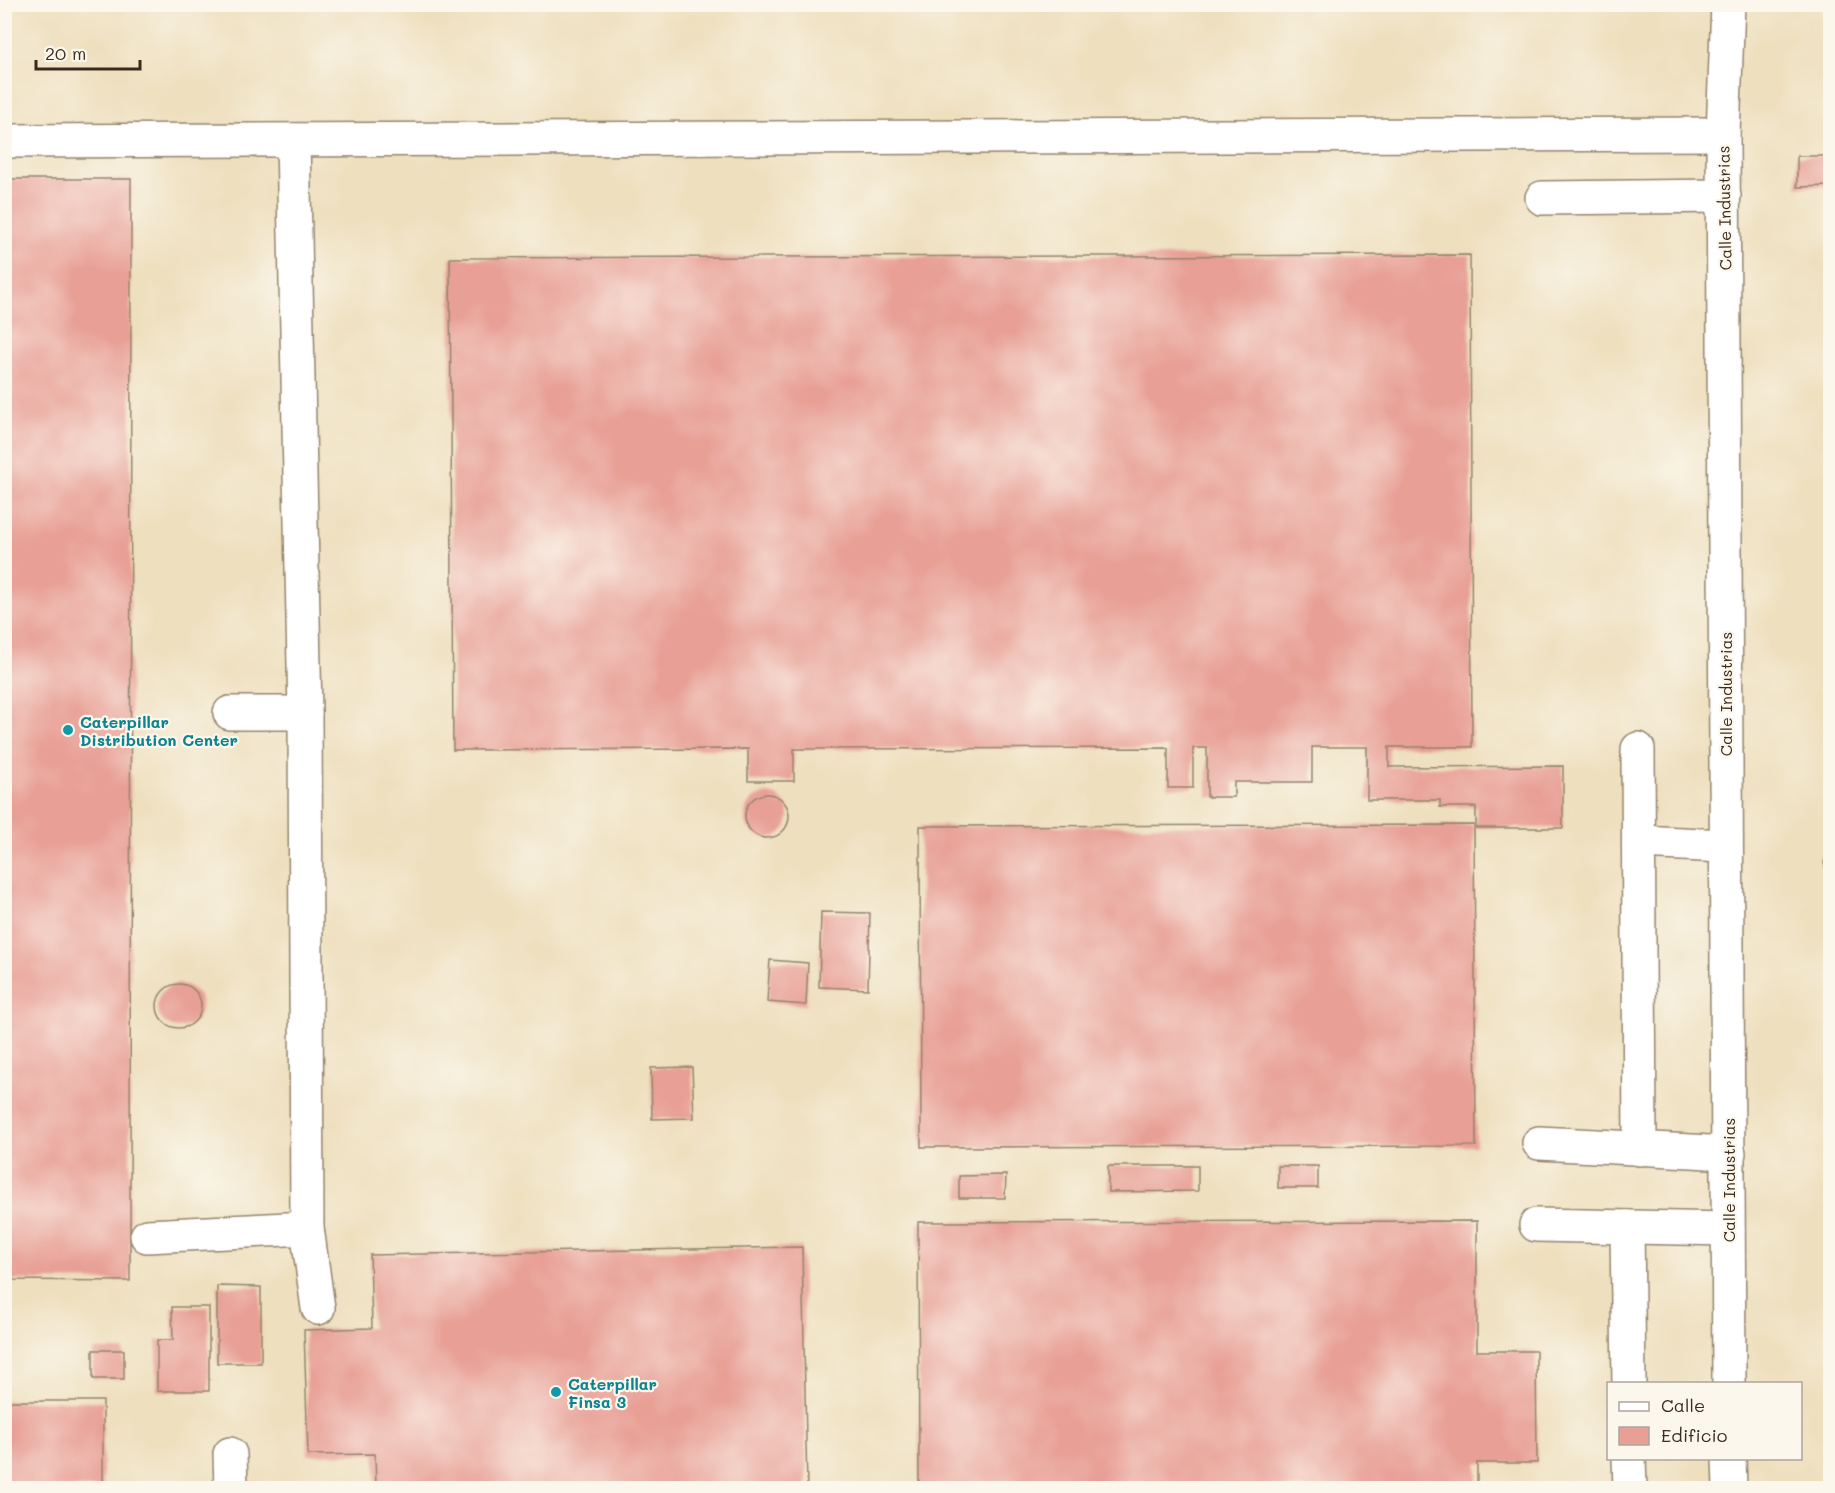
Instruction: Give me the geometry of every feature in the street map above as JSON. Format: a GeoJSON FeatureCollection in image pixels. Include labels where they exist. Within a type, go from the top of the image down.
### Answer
{"type":"FeatureCollection","features":[{"type":"Feature","properties":{"kind":"street","name":"Calle Industrias"},"geometry":{"type":"LineString","coordinates":[[1728,4],[1723,134],[1729,1382]]}},
{"type":"Feature","properties":{"kind":"street"},"geometry":{"type":"LineString","coordinates":[[4,141],[1723,134]]}},
{"type":"Feature","properties":{"kind":"street"},"geometry":{"type":"LineString","coordinates":[[293,140],[305,712],[307,1228],[318,1308]]}},
{"type":"Feature","properties":{"kind":"street"},"geometry":{"type":"LineString","coordinates":[[1542,198],[1724,196]]}},
{"type":"Feature","properties":{"kind":"street"},"geometry":{"type":"LineString","coordinates":[[230,713],[305,712]]}},
{"type":"Feature","properties":{"kind":"street"},"geometry":{"type":"LineString","coordinates":[[1638,749],[1640,1149]]}},
{"type":"Feature","properties":{"kind":"street"},"geometry":{"type":"LineString","coordinates":[[1639,842],[1725,846]]}},
{"type":"Feature","properties":{"kind":"street"},"geometry":{"type":"LineString","coordinates":[[1539,1143],[1729,1153]]}},
{"type":"Feature","properties":{"kind":"street"},"geometry":{"type":"LineString","coordinates":[[1536,1225],[1728,1229]]}},
{"type":"Feature","properties":{"kind":"street"},"geometry":{"type":"LineString","coordinates":[[1627,1227],[1629,1382]]}},
{"type":"Feature","properties":{"kind":"street"},"geometry":{"type":"LineString","coordinates":[[147,1236],[307,1228]]}},
{"type":"Feature","properties":{"kind":"street"},"geometry":{"type":"LineString","coordinates":[[230,1454],[231,1488]]}},
{"type":"Feature","properties":{"kind":"street"},"geometry":{"type":"LineString","coordinates":[[1629,1460],[1630,1488]]}},
{"type":"Feature","properties":{"kind":"street"},"geometry":{"type":"LineString","coordinates":[[1730,1460],[1730,1488]]}},
{"type":"Feature","properties":{"kind":"building"},"geometry":{"type":"Polygon","coordinates":[[[1797,156],[1830,156],[1830,186],[1797,187],[1797,156]]]}},
{"type":"Feature","properties":{"kind":"building","name":"Caterpillar Distribution Center"},"geometry":{"type":"Polygon","coordinates":[[[4,179],[131,179],[130,1281],[4,1280],[4,179]]]}},
{"type":"Feature","properties":{"kind":"building"},"geometry":{"type":"Polygon","coordinates":[[[1470,255],[1472,747],[1389,747],[1389,767],[1563,766],[1563,828],[1476,828],[1476,807],[1440,807],[1440,800],[1367,800],[1367,747],[1312,747],[1312,782],[1234,782],[1234,797],[1207,797],[1207,748],[1193,748],[1193,788],[1168,788],[1168,748],[794,749],[794,781],[748,781],[748,749],[453,750],[450,258],[1470,255]]]}},
{"type":"Feature","properties":{"kind":"building"},"geometry":{"type":"Polygon","coordinates":[[[767,794],[783,800],[789,816],[783,832],[767,838],[751,832],[745,816],[751,800],[767,794]]]}},
{"type":"Feature","properties":{"kind":"building"},"geometry":{"type":"Polygon","coordinates":[[[1474,825],[1476,1146],[921,1147],[920,826],[1474,825]]]}},
{"type":"Feature","properties":{"kind":"building"},"geometry":{"type":"Polygon","coordinates":[[[1830,847],[1830,878],[1824,863],[1830,847]]]}},
{"type":"Feature","properties":{"kind":"building"},"geometry":{"type":"Polygon","coordinates":[[[821,912],[870,913],[868,989],[819,987],[821,912]]]}},
{"type":"Feature","properties":{"kind":"building"},"geometry":{"type":"Polygon","coordinates":[[[770,960],[808,963],[806,1005],[767,1002],[770,960]]]}},
{"type":"Feature","properties":{"kind":"building"},"geometry":{"type":"Polygon","coordinates":[[[179,984],[195,990],[201,1006],[195,1022],[179,1028],[163,1022],[157,1006],[163,990],[179,984]]]}},
{"type":"Feature","properties":{"kind":"building"},"geometry":{"type":"Polygon","coordinates":[[[692,1067],[694,1118],[652,1119],[651,1068],[692,1067]]]}},
{"type":"Feature","properties":{"kind":"building"},"geometry":{"type":"Polygon","coordinates":[[[1108,1166],[1198,1166],[1198,1191],[1108,1192],[1108,1166]]]}},
{"type":"Feature","properties":{"kind":"building"},"geometry":{"type":"Polygon","coordinates":[[[1278,1166],[1318,1166],[1318,1188],[1278,1188],[1278,1166]]]}},
{"type":"Feature","properties":{"kind":"building"},"geometry":{"type":"Polygon","coordinates":[[[1006,1175],[1005,1198],[959,1198],[959,1176],[1006,1175]]]}},
{"type":"Feature","properties":{"kind":"building"},"geometry":{"type":"Polygon","coordinates":[[[1477,1221],[1477,1351],[1536,1351],[1537,1463],[1477,1463],[1477,1488],[919,1488],[918,1222],[1477,1221]]]}},
{"type":"Feature","properties":{"kind":"building","name":"Caterpillar Finsa 3"},"geometry":{"type":"Polygon","coordinates":[[[802,1247],[807,1488],[376,1488],[375,1454],[308,1455],[304,1330],[372,1328],[370,1255],[802,1247]]]}},
{"type":"Feature","properties":{"kind":"building"},"geometry":{"type":"Polygon","coordinates":[[[217,1286],[261,1287],[261,1363],[217,1363],[217,1286]]]}},
{"type":"Feature","properties":{"kind":"building"},"geometry":{"type":"Polygon","coordinates":[[[172,1307],[209,1307],[209,1391],[157,1391],[157,1340],[173,1340],[172,1307]]]}},
{"type":"Feature","properties":{"kind":"building"},"geometry":{"type":"Polygon","coordinates":[[[93,1350],[124,1350],[124,1379],[93,1379],[93,1350]]]}},
{"type":"Feature","properties":{"kind":"building"},"geometry":{"type":"Polygon","coordinates":[[[4,1401],[103,1401],[103,1488],[4,1488],[4,1401]]]}},
{"type":"Feature","properties":{"kind":"place","name":"Caterpillar Distribution Center"},"geometry":{"type":"Point","coordinates":[68,730]}},
{"type":"Feature","properties":{"kind":"place","name":"Caterpillar Finsa 3"},"geometry":{"type":"Point","coordinates":[556,1392]}}]}
